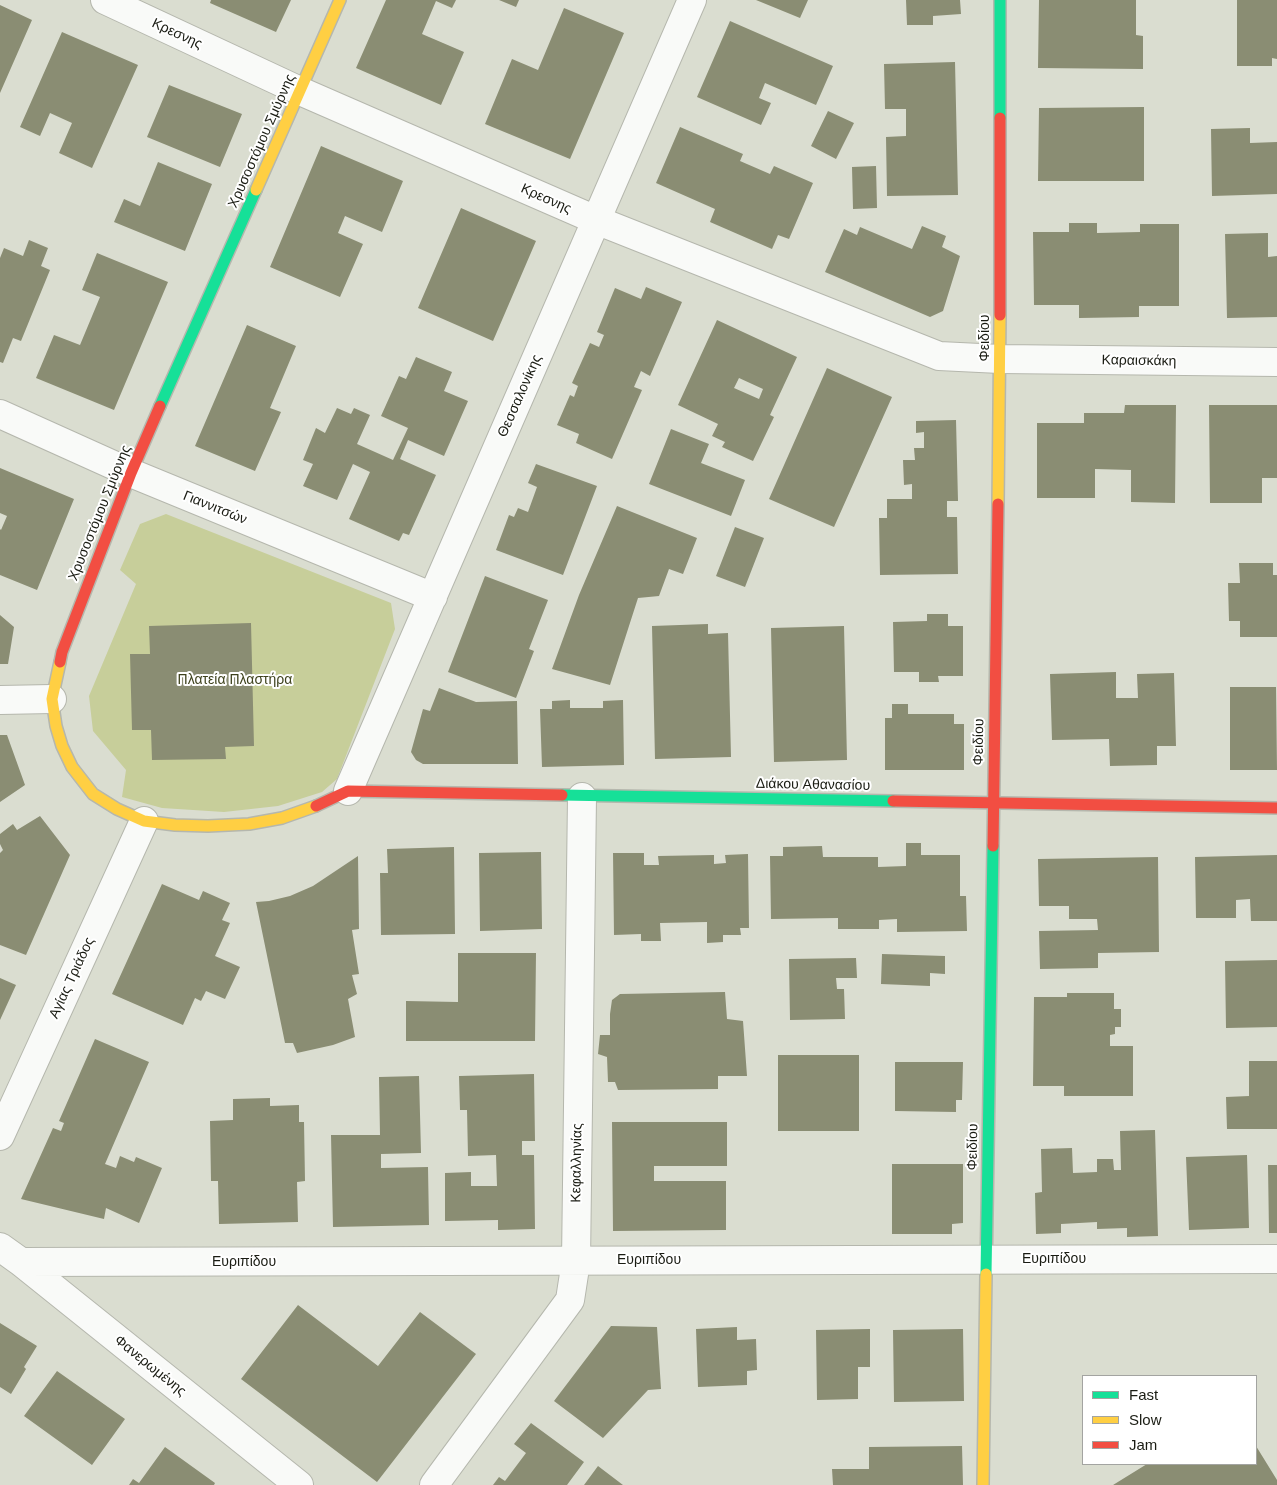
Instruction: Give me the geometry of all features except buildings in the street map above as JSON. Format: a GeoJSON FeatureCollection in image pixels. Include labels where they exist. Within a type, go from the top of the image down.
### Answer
{"type":"FeatureCollection","features":[{"type":"Feature","properties":{"kind":"street","name":"Κρεσνης"},"geometry":{"type":"LineString","coordinates":[[105,0],[300,91],[596,220],[939,356],[1000,359]]}},
{"type":"Feature","properties":{"kind":"street","name":"Χρυσοστόμου Σμύρνης"},"geometry":{"type":"LineString","coordinates":[[340,0],[131,473],[62,652],[52,699],[56,726],[62,746],[72,767],[93,794],[117,809],[144,821],[175,825],[208,826],[249,824],[282,818],[323,804],[348,791]]}},
{"type":"Feature","properties":{"kind":"street","name":"Θεσσαλονίκης"},"geometry":{"type":"LineString","coordinates":[[348,791],[692,0]]}},
{"type":"Feature","properties":{"kind":"street","name":"Φειδίου"},"geometry":{"type":"LineString","coordinates":[[983,1485],[1000,359],[1000,0]]}},
{"type":"Feature","properties":{"kind":"street","name":"Καραισκάκη"},"geometry":{"type":"LineString","coordinates":[[1000,359],[1277,362]]}},
{"type":"Feature","properties":{"kind":"street","name":"Γιαννιτσών"},"geometry":{"type":"LineString","coordinates":[[0,414],[131,473],[432,597]]}},
{"type":"Feature","properties":{"kind":"street"},"geometry":{"type":"LineString","coordinates":[[0,700],[52,699]]}},
{"type":"Feature","properties":{"kind":"street","name":"Διάκου Αθανασίου"},"geometry":{"type":"LineString","coordinates":[[348,791],[582,797],[1277,808]]}},
{"type":"Feature","properties":{"kind":"street","name":"Κεφαλληνίας"},"geometry":{"type":"LineString","coordinates":[[434,1485],[570,1300],[576,1261],[582,797]]}},
{"type":"Feature","properties":{"kind":"street","name":"Αγίας Τριάδος"},"geometry":{"type":"LineString","coordinates":[[0,1136],[144,821]]}},
{"type":"Feature","properties":{"kind":"street","name":"Ευριπίδου"},"geometry":{"type":"LineString","coordinates":[[11,1255],[576,1261],[1277,1259]]}},
{"type":"Feature","properties":{"kind":"street","name":"Φανερωμένης"},"geometry":{"type":"LineString","coordinates":[[11,1255],[299,1485]]}},
{"type":"Feature","properties":{"kind":"green space","name":"Πλατεία Πλαστήρα"},"geometry":{"type":"Polygon","coordinates":[[[166,514],[391,603],[395,629],[337,779],[322,792],[278,806],[224,812],[162,808],[122,797],[126,770],[93,731],[89,696],[136,584],[120,570],[140,524],[166,514]]]}},
{"type":"Feature","properties":{"kind":"traffic: fast"},"geometry":{"type":"LineString","coordinates":[[1000,0],[1000,118]]}},
{"type":"Feature","properties":{"kind":"traffic: fast"},"geometry":{"type":"LineString","coordinates":[[160,406],[256,190]]}},
{"type":"Feature","properties":{"kind":"traffic: fast"},"geometry":{"type":"LineString","coordinates":[[562,795],[893,801]]}},
{"type":"Feature","properties":{"kind":"traffic: fast"},"geometry":{"type":"LineString","coordinates":[[986,1274],[993,846]]}},
{"type":"Feature","properties":{"kind":"traffic: slow"},"geometry":{"type":"LineString","coordinates":[[256,190],[340,0]]}},
{"type":"Feature","properties":{"kind":"traffic: slow"},"geometry":{"type":"LineString","coordinates":[[998,504],[1000,315]]}},
{"type":"Feature","properties":{"kind":"traffic: slow"},"geometry":{"type":"LineString","coordinates":[[60,662],[52,699],[56,726],[62,746],[72,767],[93,794],[117,809],[144,821],[175,825],[208,826],[249,824],[282,818],[316,806]]}},
{"type":"Feature","properties":{"kind":"traffic: slow"},"geometry":{"type":"LineString","coordinates":[[983,1485],[986,1274]]}},
{"type":"Feature","properties":{"kind":"traffic: jam"},"geometry":{"type":"LineString","coordinates":[[1000,118],[1000,315]]}},
{"type":"Feature","properties":{"kind":"traffic: jam"},"geometry":{"type":"LineString","coordinates":[[60,662],[62,652],[131,473],[160,406]]}},
{"type":"Feature","properties":{"kind":"traffic: jam"},"geometry":{"type":"LineString","coordinates":[[993,846],[998,504]]}},
{"type":"Feature","properties":{"kind":"traffic: jam"},"geometry":{"type":"LineString","coordinates":[[316,806],[348,791],[562,795]]}},
{"type":"Feature","properties":{"kind":"traffic: jam"},"geometry":{"type":"LineString","coordinates":[[893,801],[1277,808]]}}]}
